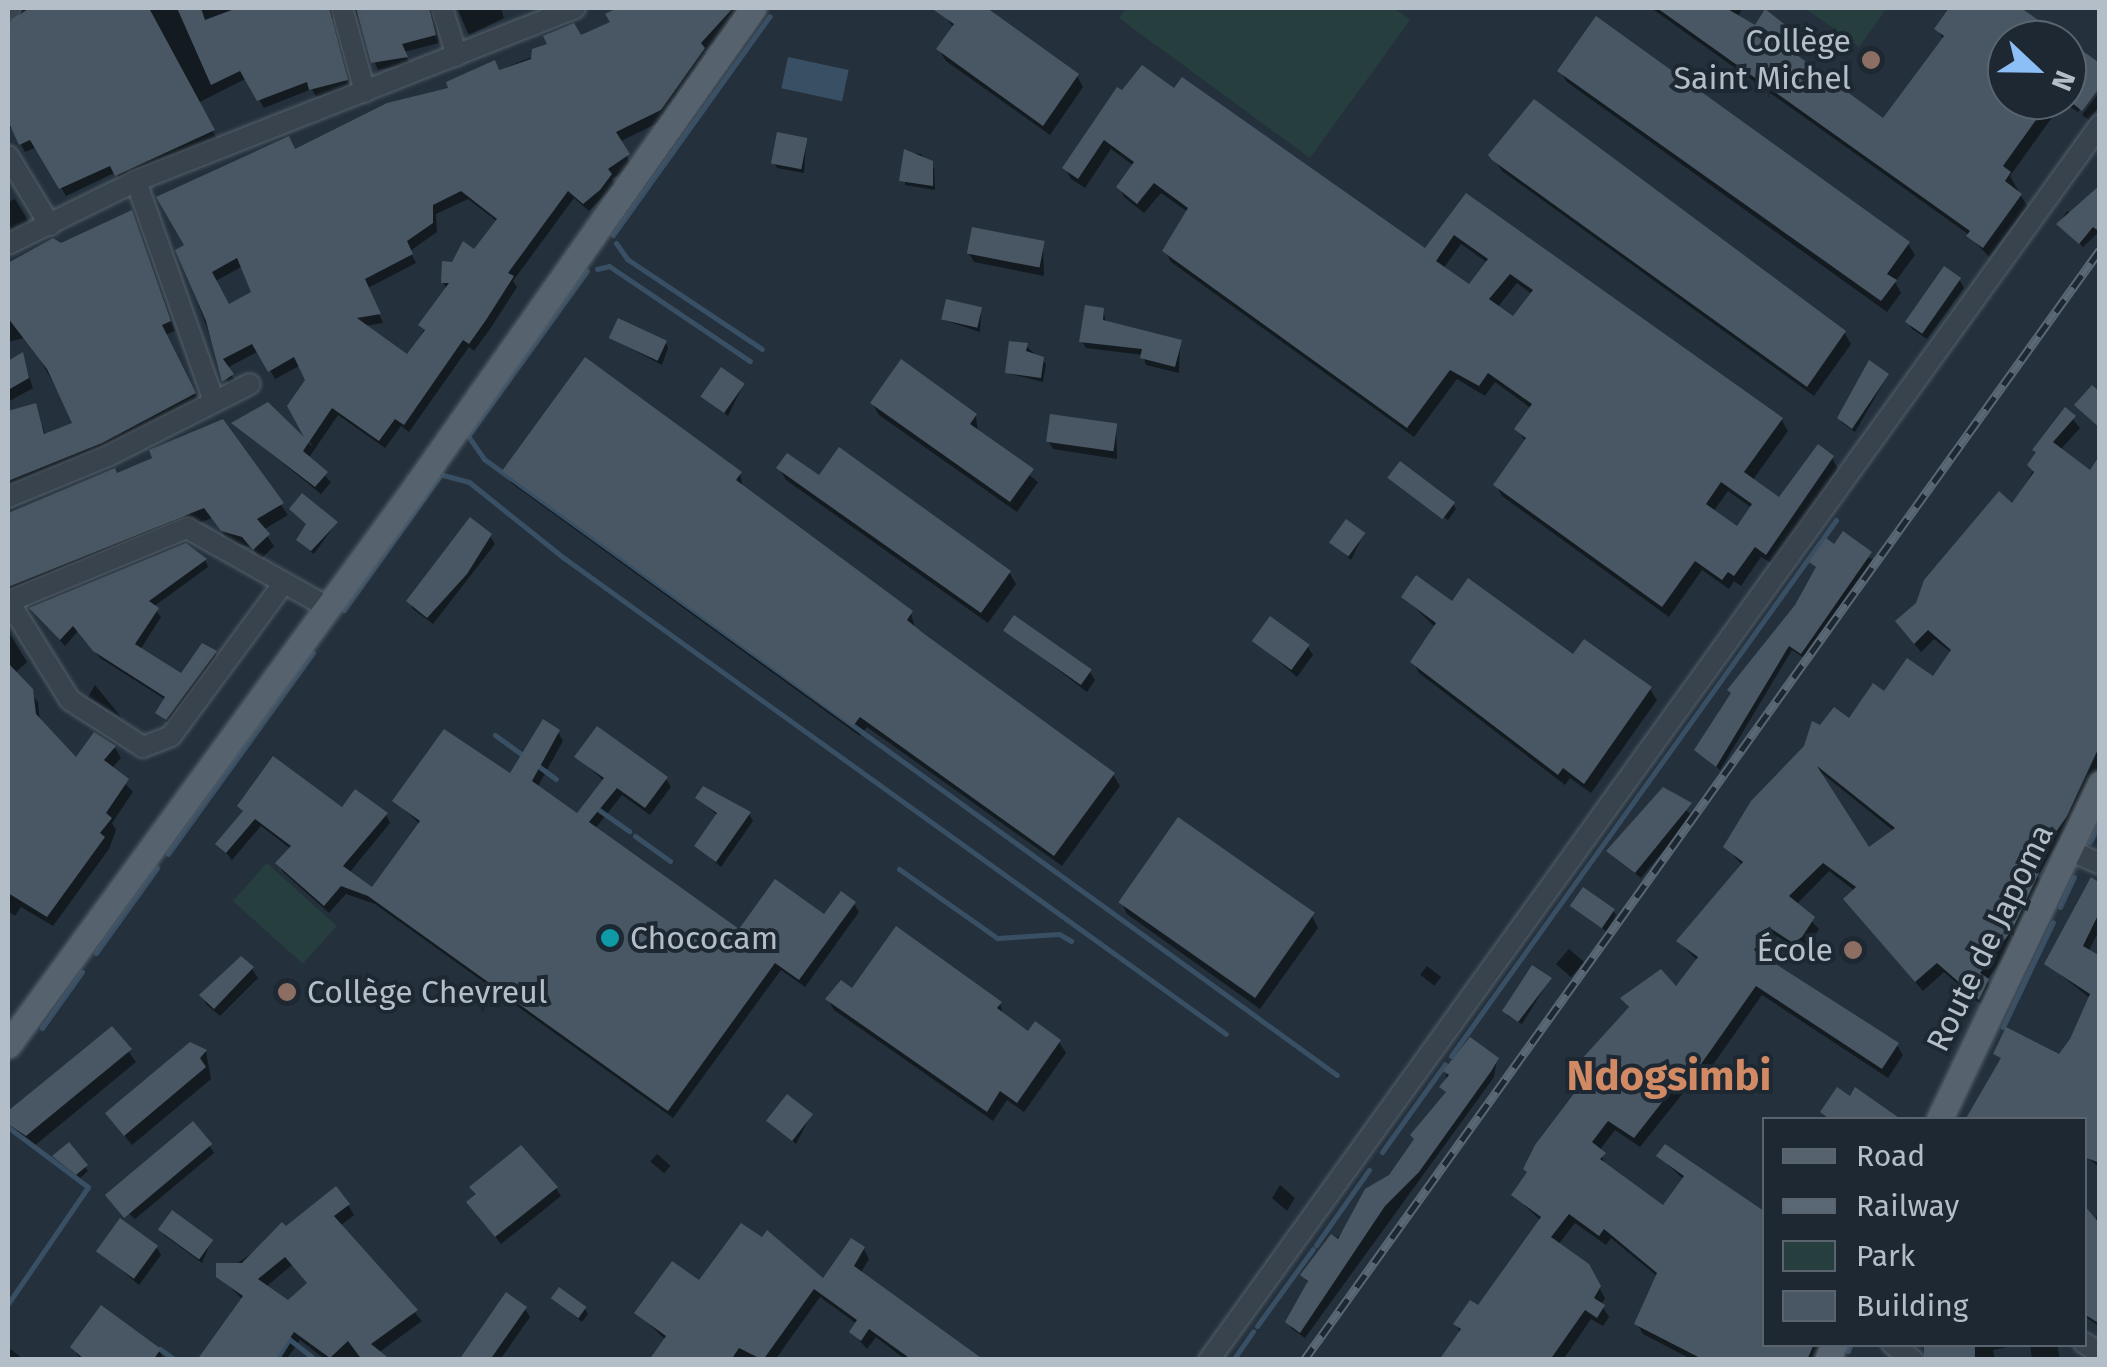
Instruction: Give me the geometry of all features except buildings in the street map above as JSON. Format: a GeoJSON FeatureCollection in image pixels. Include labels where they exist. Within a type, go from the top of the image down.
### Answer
{"type":"FeatureCollection","features":[{"type":"Feature","properties":{"kind":"main road"},"geometry":{"type":"LineString","coordinates":[[8,1045],[754,8]]}},
{"type":"Feature","properties":{"kind":"main road","name":"Route de Japoma"},"geometry":{"type":"LineString","coordinates":[[1939,1117],[2100,784]]}},
{"type":"Feature","properties":{"kind":"street"},"geometry":{"type":"LineString","coordinates":[[342,8],[364,92]]}},
{"type":"Feature","properties":{"kind":"street"},"geometry":{"type":"LineString","coordinates":[[442,8],[457,56]]}},
{"type":"Feature","properties":{"kind":"street"},"geometry":{"type":"LineString","coordinates":[[8,244],[136,182],[575,8]]}},
{"type":"Feature","properties":{"kind":"street"},"geometry":{"type":"LineString","coordinates":[[1210,1360],[2100,125]]}},
{"type":"Feature","properties":{"kind":"street"},"geometry":{"type":"LineString","coordinates":[[8,156],[50,225]]}},
{"type":"Feature","properties":{"kind":"street"},"geometry":{"type":"LineString","coordinates":[[136,182],[214,401]]}},
{"type":"Feature","properties":{"kind":"street"},"geometry":{"type":"LineString","coordinates":[[8,497],[108,456],[250,384]]}},
{"type":"Feature","properties":{"kind":"street"},"geometry":{"type":"LineString","coordinates":[[290,591],[171,736],[143,746],[70,700],[8,602],[187,528],[290,591],[324,605]]}},
{"type":"Feature","properties":{"kind":"street"},"geometry":{"type":"LineString","coordinates":[[2069,850],[2100,864]]}},
{"type":"Feature","properties":{"kind":"green space"},"geometry":{"type":"Polygon","coordinates":[[[1127,8],[1394,8],[1410,20],[1310,158],[1119,18],[1127,8]]]}},
{"type":"Feature","properties":{"kind":"green space"},"geometry":{"type":"Polygon","coordinates":[[[1805,8],[1887,8],[1859,47],[1805,8]]]}},
{"type":"Feature","properties":{"kind":"green space"},"geometry":{"type":"Polygon","coordinates":[[[267,863],[337,926],[303,964],[233,901],[267,863]]]}},
{"type":"Feature","properties":{"kind":"water"},"geometry":{"type":"Polygon","coordinates":[[[788,57],[849,70],[842,101],[781,88],[788,57]]]}},
{"type":"Feature","properties":{"kind":"waterway"},"geometry":{"type":"LineString","coordinates":[[613,235],[770,16]]}},
{"type":"Feature","properties":{"kind":"waterway"},"geometry":{"type":"LineString","coordinates":[[616,243],[627,259],[762,349]]}},
{"type":"Feature","properties":{"kind":"waterway"},"geometry":{"type":"LineString","coordinates":[[597,269],[609,266],[750,361]]}},
{"type":"Feature","properties":{"kind":"waterway"},"geometry":{"type":"LineString","coordinates":[[587,271],[468,436],[484,459],[1337,1075]]}},
{"type":"Feature","properties":{"kind":"waterway"},"geometry":{"type":"LineString","coordinates":[[443,475],[469,482],[564,558],[1226,1034]]}},
{"type":"Feature","properties":{"kind":"waterway"},"geometry":{"type":"LineString","coordinates":[[344,610],[439,477]]}},
{"type":"Feature","properties":{"kind":"waterway"},"geometry":{"type":"LineString","coordinates":[[1451,1056],[1836,520]]}},
{"type":"Feature","properties":{"kind":"waterway"},"geometry":{"type":"LineString","coordinates":[[168,854],[313,653]]}},
{"type":"Feature","properties":{"kind":"waterway"},"geometry":{"type":"LineString","coordinates":[[495,735],[525,757]]}},
{"type":"Feature","properties":{"kind":"waterway"},"geometry":{"type":"LineString","coordinates":[[534,763],[556,779]]}},
{"type":"Feature","properties":{"kind":"waterway"},"geometry":{"type":"LineString","coordinates":[[599,810],[629,831]]}},
{"type":"Feature","properties":{"kind":"waterway"},"geometry":{"type":"LineString","coordinates":[[2090,842],[2100,822]]}},
{"type":"Feature","properties":{"kind":"waterway"},"geometry":{"type":"LineString","coordinates":[[635,836],[670,861]]}},
{"type":"Feature","properties":{"kind":"waterway"},"geometry":{"type":"LineString","coordinates":[[96,953],[157,868]]}},
{"type":"Feature","properties":{"kind":"waterway"},"geometry":{"type":"LineString","coordinates":[[899,869],[997,938],[1059,934],[1071,941]]}},
{"type":"Feature","properties":{"kind":"waterway"},"geometry":{"type":"LineString","coordinates":[[2060,907],[2074,877]]}},
{"type":"Feature","properties":{"kind":"waterway"},"geometry":{"type":"LineString","coordinates":[[2003,1027],[2053,922]]}},
{"type":"Feature","properties":{"kind":"waterway"},"geometry":{"type":"LineString","coordinates":[[42,1028],[82,972]]}},
{"type":"Feature","properties":{"kind":"waterway"},"geometry":{"type":"LineString","coordinates":[[1382,1152],[1445,1064]]}},
{"type":"Feature","properties":{"kind":"waterway"},"geometry":{"type":"LineString","coordinates":[[8,1127],[88,1187],[8,1304]]}},
{"type":"Feature","properties":{"kind":"waterway"},"geometry":{"type":"LineString","coordinates":[[1316,1245],[1369,1170]]}},
{"type":"Feature","properties":{"kind":"waterway"},"geometry":{"type":"LineString","coordinates":[[1257,1326],[1313,1249]]}},
{"type":"Feature","properties":{"kind":"waterway"},"geometry":{"type":"LineString","coordinates":[[1233,1360],[1253,1331]]}},
{"type":"Feature","properties":{"kind":"waterway"},"geometry":{"type":"LineString","coordinates":[[276,1360],[289,1339],[316,1360]]}},
{"type":"Feature","properties":{"kind":"waterway"},"geometry":{"type":"LineString","coordinates":[[1848,1351],[1850,1347]]}},
{"type":"Feature","properties":{"kind":"waterway"},"geometry":{"type":"LineString","coordinates":[[160,1349],[175,1360]]}},
{"type":"Feature","properties":{"kind":"railway"},"geometry":{"type":"LineString","coordinates":[[1304,1360],[2100,250]]}},
{"type":"Feature","properties":{"kind":"place","name":"Collège Saint Michel"},"geometry":{"type":"Point","coordinates":[1871,60]}},
{"type":"Feature","properties":{"kind":"place","name":"Chococam"},"geometry":{"type":"Point","coordinates":[610,938]}},
{"type":"Feature","properties":{"kind":"place","name":"École"},"geometry":{"type":"Point","coordinates":[1853,950]}},
{"type":"Feature","properties":{"kind":"place","name":"Collège Chevreul"},"geometry":{"type":"Point","coordinates":[287,992]}},
{"type":"Feature","properties":{"kind":"district","name":"Ndogsimbi"},"geometry":{"type":"Point","coordinates":[1669,1076]}}]}
